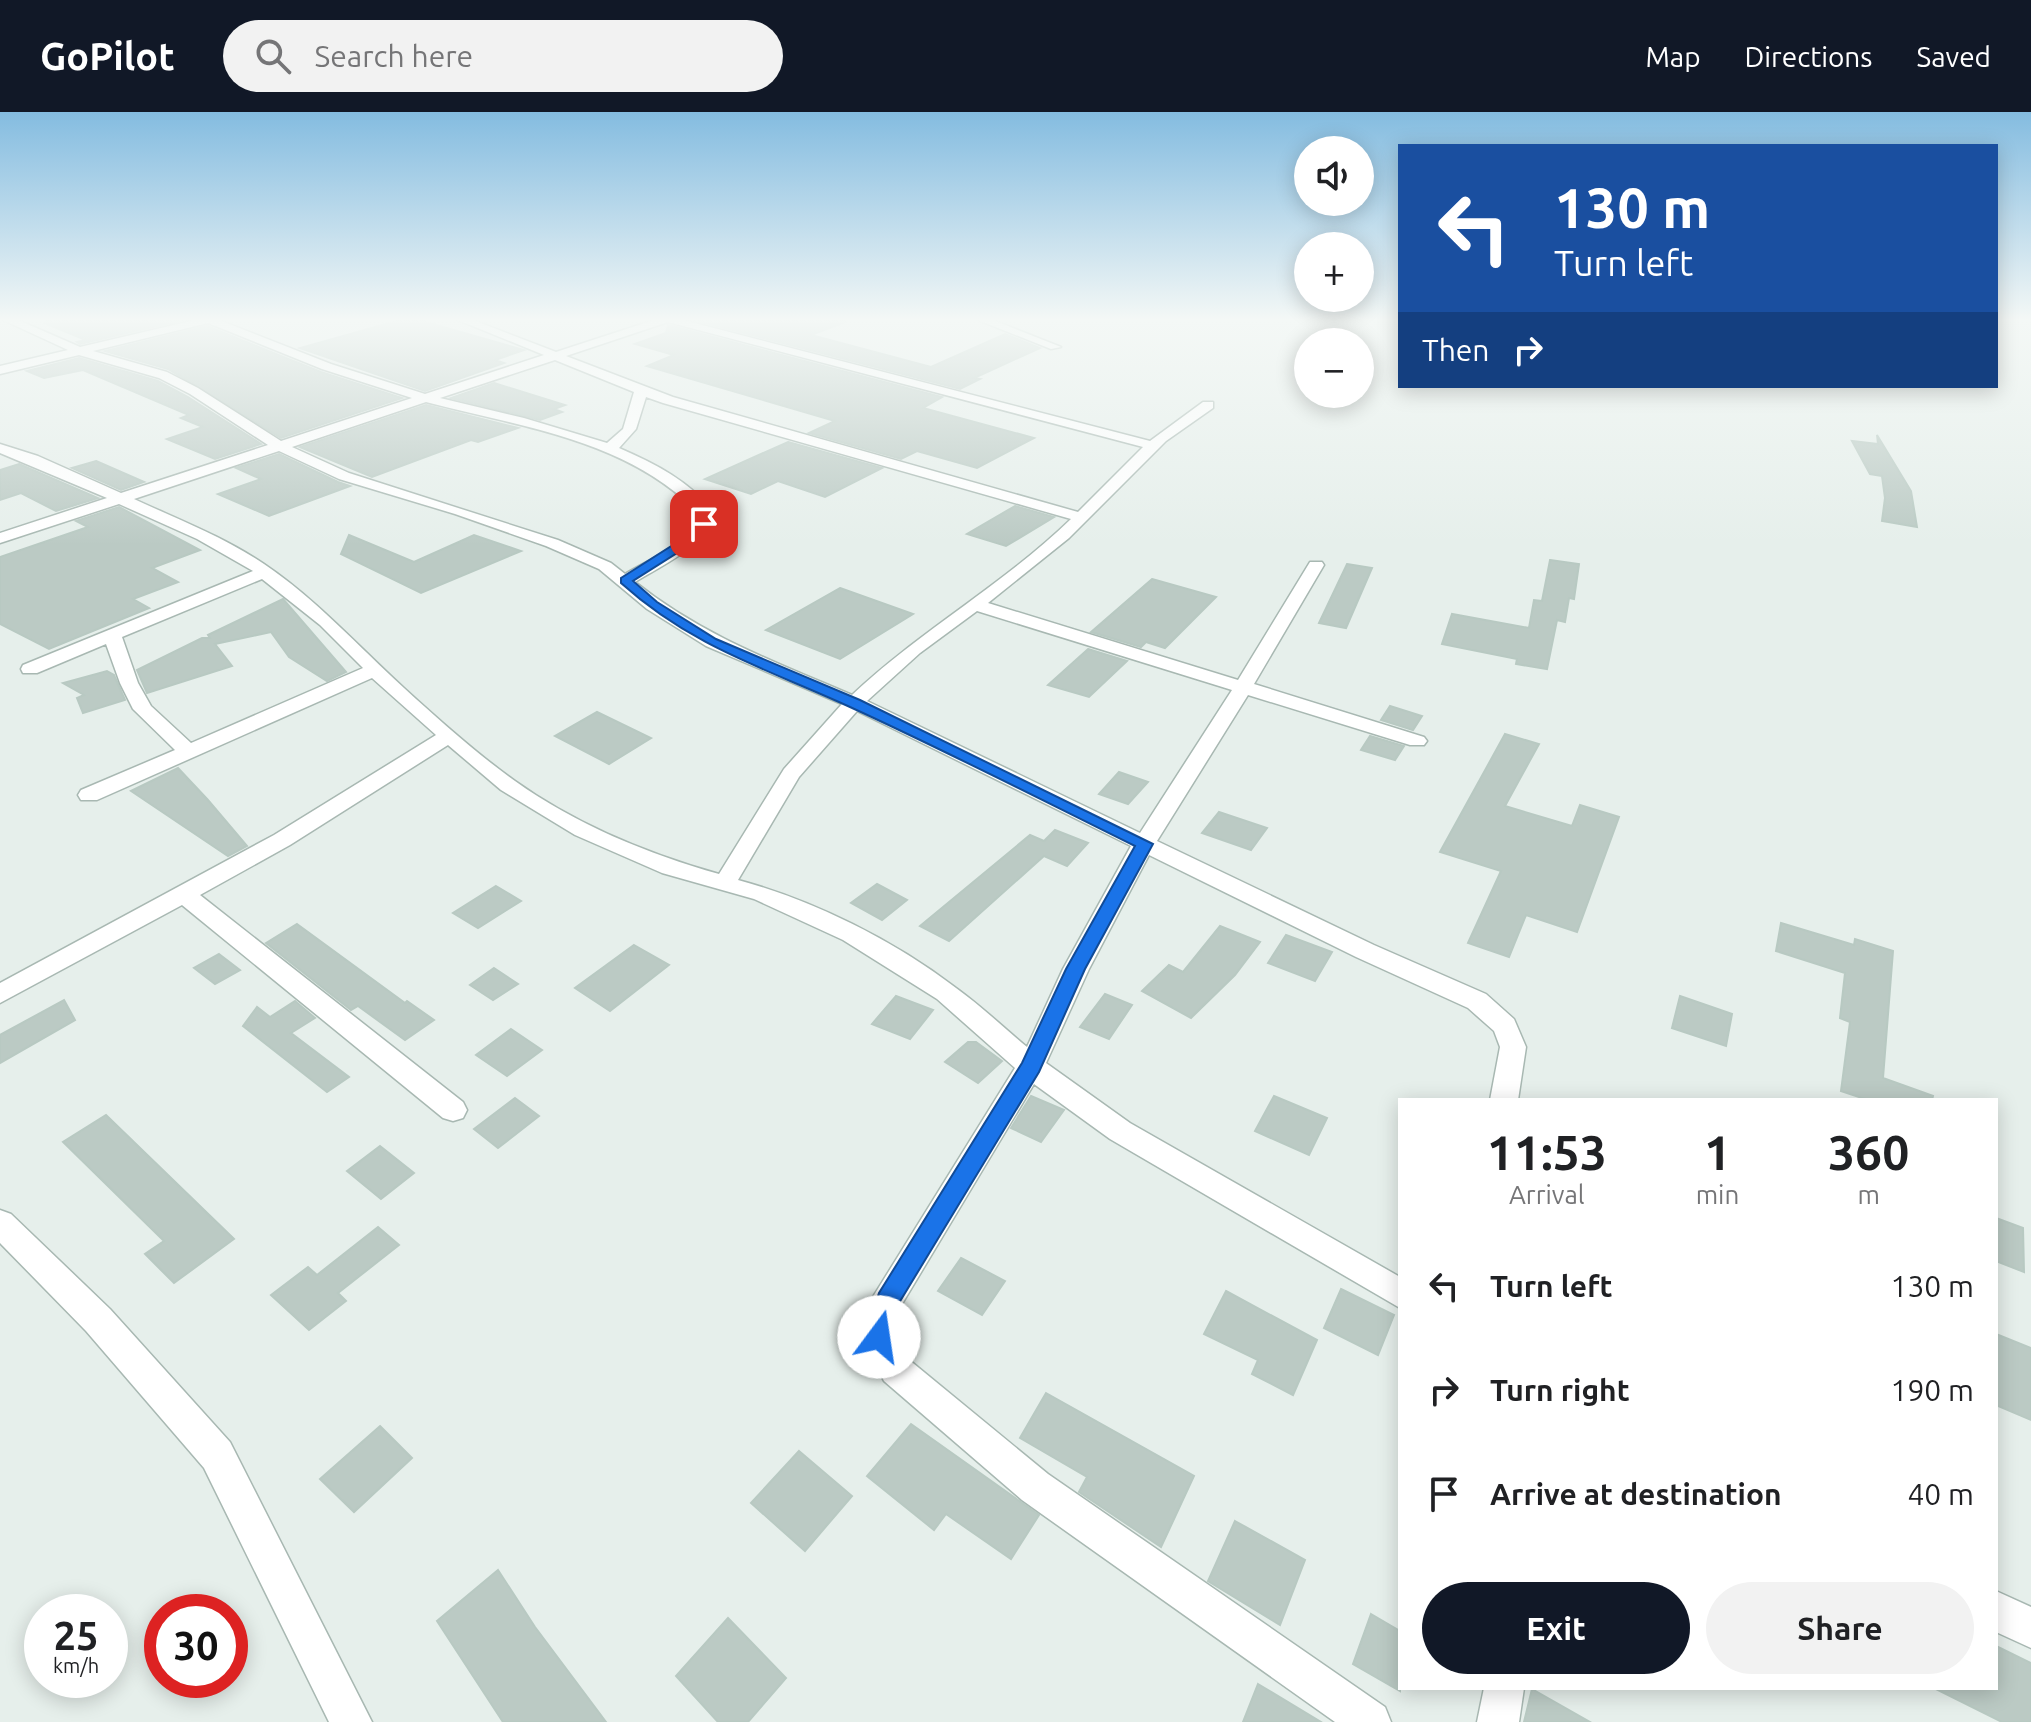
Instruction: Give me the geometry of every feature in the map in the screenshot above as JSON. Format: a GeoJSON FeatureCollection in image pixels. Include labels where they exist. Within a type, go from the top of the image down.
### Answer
{"type":"FeatureCollection","features":[{"type":"Feature","properties":{"kind":"street"},"geometry":{"type":"LineString","coordinates":[[200,395],[277,445],[344,476],[552,543],[605,566],[653,605],[712,642],[855,703],[1365,951],[1477,1001],[1505,1026],[1513,1047],[1504,1098]]}},
{"type":"Feature","properties":{"kind":"street"},"geometry":{"type":"LineString","coordinates":[[414,395],[610,448],[671,481],[698,501],[707,513],[704,524],[691,538],[625,581]]}},
{"type":"Feature","properties":{"kind":"street"},"geometry":{"type":"LineString","coordinates":[[0,538],[432,395]]}},
{"type":"Feature","properties":{"kind":"street"},"geometry":{"type":"LineString","coordinates":[[610,448],[627,436],[634,424],[640,395]]}},
{"type":"Feature","properties":{"kind":"street"},"geometry":{"type":"LineString","coordinates":[[655,395],[1080,517]]}},
{"type":"Feature","properties":{"kind":"street"},"geometry":{"type":"LineString","coordinates":[[959,395],[1150,445]]}},
{"type":"Feature","properties":{"kind":"street"},"geometry":{"type":"LineString","coordinates":[[725,883],[766,812],[802,760],[855,703],[898,662],[1042,554],[1150,445],[1179,422],[1208,405]]}},
{"type":"Feature","properties":{"kind":"street"},"geometry":{"type":"LineString","coordinates":[[0,448],[33,459],[203,536],[264,572],[326,621],[375,670],[508,786],[583,830],[670,868],[762,894],[852,934],[946,993],[1031,1066],[1120,1131],[1398,1293]]}},
{"type":"Feature","properties":{"kind":"street"},"geometry":{"type":"LineString","coordinates":[[1316,565],[1145,844],[1076,969],[1031,1066],[887,1300],[879,1337],[896,1370],[1035,1487],[1370,1722]]}},
{"type":"Feature","properties":{"kind":"street"},"geometry":{"type":"LineString","coordinates":[[30,669],[264,572]]}},
{"type":"Feature","properties":{"kind":"street"},"geometry":{"type":"LineString","coordinates":[[974,604],[1417,741]]}},
{"type":"Feature","properties":{"kind":"street"},"geometry":{"type":"LineString","coordinates":[[112,635],[129,683],[143,709],[189,752]]}},
{"type":"Feature","properties":{"kind":"street"},"geometry":{"type":"LineString","coordinates":[[89,795],[375,670]]}},
{"type":"Feature","properties":{"kind":"street"},"geometry":{"type":"LineString","coordinates":[[0,994],[282,840],[449,736]]}},
{"type":"Feature","properties":{"kind":"street"},"geometry":{"type":"LineString","coordinates":[[184,894],[453,1110]]}},
{"type":"Feature","properties":{"kind":"street"},"geometry":{"type":"LineString","coordinates":[[0,1223],[98,1320],[217,1455],[351,1722]]}},
{"type":"Feature","properties":{"kind":"street"},"geometry":{"type":"LineString","coordinates":[[1998,1612],[2031,1628]]}},
{"type":"Feature","properties":{"kind":"street"},"geometry":{"type":"LineString","coordinates":[[1498,1722],[1504,1690]]}},
{"type":"Feature","properties":{"kind":"building"},"geometry":{"type":"Polygon","coordinates":[[[142,395],[184,395],[261,444],[215,459],[167,439],[203,427],[181,418],[189,415],[142,395]]]}},
{"type":"Feature","properties":{"kind":"building"},"geometry":{"type":"Polygon","coordinates":[[[211,395],[393,395],[402,398],[281,438],[211,395]]]}},
{"type":"Feature","properties":{"kind":"building"},"geometry":{"type":"Polygon","coordinates":[[[459,395],[533,395],[565,405],[554,409],[562,412],[540,420],[451,398],[459,395]]]}},
{"type":"Feature","properties":{"kind":"building"},"geometry":{"type":"Polygon","coordinates":[[[747,395],[935,395],[942,397],[923,408],[1034,438],[977,468],[917,451],[901,459],[809,433],[835,421],[747,395]]]}},
{"type":"Feature","properties":{"kind":"building"},"geometry":{"type":"Polygon","coordinates":[[[426,405],[518,428],[478,442],[471,440],[372,477],[300,447],[426,405]]]}},
{"type":"Feature","properties":{"kind":"building"},"geometry":{"type":"Polygon","coordinates":[[[1877,435],[1911,491],[1917,527],[1882,521],[1885,498],[1882,476],[1870,474],[1852,441],[1878,444],[1877,435]]]}},
{"type":"Feature","properties":{"kind":"building"},"geometry":{"type":"Polygon","coordinates":[[[788,442],[882,468],[825,497],[778,481],[751,494],[705,479],[788,442]]]}},
{"type":"Feature","properties":{"kind":"building"},"geometry":{"type":"Polygon","coordinates":[[[279,454],[350,486],[269,516],[218,494],[261,479],[236,468],[279,454]]]}},
{"type":"Feature","properties":{"kind":"building"},"geometry":{"type":"Polygon","coordinates":[[[96,461],[144,482],[121,490],[72,468],[96,461]]]}},
{"type":"Feature","properties":{"kind":"building"},"geometry":{"type":"Polygon","coordinates":[[[19,464],[98,498],[56,511],[21,493],[0,500],[0,470],[19,464]]]}},
{"type":"Feature","properties":{"kind":"building"},"geometry":{"type":"Polygon","coordinates":[[[1015,506],[1054,517],[1006,546],[967,534],[1015,506]]]}},
{"type":"Feature","properties":{"kind":"building"},"geometry":{"type":"Polygon","coordinates":[[[119,507],[200,550],[152,568],[178,582],[133,599],[149,608],[49,649],[0,624],[0,557],[88,527],[76,521],[119,507]]]}},
{"type":"Feature","properties":{"kind":"building"},"geometry":{"type":"Polygon","coordinates":[[[349,535],[414,562],[474,535],[521,551],[421,593],[341,554],[349,535]]]}},
{"type":"Feature","properties":{"kind":"building"},"geometry":{"type":"Polygon","coordinates":[[[1550,560],[1579,564],[1574,599],[1569,598],[1565,622],[1557,620],[1547,669],[1516,664],[1517,659],[1442,644],[1452,614],[1529,628],[1534,600],[1542,601],[1550,560]]]}},
{"type":"Feature","properties":{"kind":"building"},"geometry":{"type":"Polygon","coordinates":[[[1347,564],[1372,568],[1346,628],[1319,623],[1347,564]]]}},
{"type":"Feature","properties":{"kind":"building"},"geometry":{"type":"Polygon","coordinates":[[[1152,579],[1216,597],[1165,648],[1146,642],[1141,647],[1091,632],[1152,579]]]}},
{"type":"Feature","properties":{"kind":"building"},"geometry":{"type":"Polygon","coordinates":[[[840,588],[913,614],[840,659],[766,630],[840,588]]]}},
{"type":"Feature","properties":{"kind":"building"},"geometry":{"type":"Polygon","coordinates":[[[283,599],[346,672],[327,681],[289,657],[271,632],[215,644],[232,666],[147,693],[137,670],[202,638],[210,638],[208,635],[283,599]]]}},
{"type":"Feature","properties":{"kind":"building"},"geometry":{"type":"Polygon","coordinates":[[[1088,649],[1127,661],[1089,697],[1048,685],[1088,649]]]}},
{"type":"Feature","properties":{"kind":"building"},"geometry":{"type":"Polygon","coordinates":[[[107,671],[114,675],[125,700],[83,713],[77,698],[84,695],[63,683],[107,671]]]}},
{"type":"Feature","properties":{"kind":"building"},"geometry":{"type":"Polygon","coordinates":[[[1390,706],[1422,716],[1413,730],[1381,720],[1390,706]]]}},
{"type":"Feature","properties":{"kind":"building"},"geometry":{"type":"Polygon","coordinates":[[[597,712],[651,738],[609,764],[555,736],[597,712]]]}},
{"type":"Feature","properties":{"kind":"building"},"geometry":{"type":"Polygon","coordinates":[[[1505,734],[1539,744],[1505,806],[1572,826],[1580,805],[1619,817],[1577,932],[1526,915],[1509,957],[1468,943],[1501,871],[1440,852],[1505,734]]]}},
{"type":"Feature","properties":{"kind":"building"},"geometry":{"type":"Polygon","coordinates":[[[1370,736],[1404,746],[1395,760],[1361,750],[1370,736]]]}},
{"type":"Feature","properties":{"kind":"building"},"geometry":{"type":"Polygon","coordinates":[[[178,768],[247,846],[228,856],[131,791],[178,768]]]}},
{"type":"Feature","properties":{"kind":"building"},"geometry":{"type":"Polygon","coordinates":[[[1119,772],[1148,782],[1128,804],[1099,794],[1119,772]]]}},
{"type":"Feature","properties":{"kind":"building"},"geometry":{"type":"Polygon","coordinates":[[[1219,812],[1267,828],[1251,850],[1202,833],[1219,812]]]}},
{"type":"Feature","properties":{"kind":"building"},"geometry":{"type":"Polygon","coordinates":[[[1055,830],[1088,843],[1067,866],[1044,856],[949,941],[920,926],[1030,835],[1044,841],[1055,830]]]}},
{"type":"Feature","properties":{"kind":"building"},"geometry":{"type":"Polygon","coordinates":[[[877,884],[907,900],[882,920],[851,903],[877,884]]]}},
{"type":"Feature","properties":{"kind":"building"},"geometry":{"type":"Polygon","coordinates":[[[496,886],[521,901],[478,928],[453,913],[496,886]]]}},
{"type":"Feature","properties":{"kind":"building"},"geometry":{"type":"Polygon","coordinates":[[[1781,923],[1854,945],[1855,939],[1893,951],[1883,1078],[1932,1098],[1862,1098],[1841,1091],[1850,1022],[1840,1018],[1845,973],[1776,951],[1781,923]]]}},
{"type":"Feature","properties":{"kind":"building"},"geometry":{"type":"Polygon","coordinates":[[[297,924],[405,1003],[407,1001],[434,1020],[405,1040],[358,1006],[351,1010],[266,943],[297,924]]]}},
{"type":"Feature","properties":{"kind":"building"},"geometry":{"type":"Polygon","coordinates":[[[1220,926],[1260,942],[1235,975],[1191,1018],[1142,991],[1169,965],[1183,972],[1220,926]]]}},
{"type":"Feature","properties":{"kind":"building"},"geometry":{"type":"Polygon","coordinates":[[[1286,935],[1332,952],[1315,981],[1268,963],[1286,935]]]}},
{"type":"Feature","properties":{"kind":"building"},"geometry":{"type":"Polygon","coordinates":[[[634,945],[669,965],[610,1011],[575,988],[634,945]]]}},
{"type":"Feature","properties":{"kind":"building"},"geometry":{"type":"Polygon","coordinates":[[[219,954],[240,970],[215,984],[194,968],[219,954]]]}},
{"type":"Feature","properties":{"kind":"building"},"geometry":{"type":"Polygon","coordinates":[[[494,968],[518,984],[493,1000],[470,985],[494,968]]]}},
{"type":"Feature","properties":{"kind":"building"},"geometry":{"type":"Polygon","coordinates":[[[1105,994],[1132,1005],[1109,1039],[1080,1027],[1105,994]]]}},
{"type":"Feature","properties":{"kind":"building"},"geometry":{"type":"Polygon","coordinates":[[[896,996],[933,1010],[910,1039],[872,1024],[896,996]]]}},
{"type":"Feature","properties":{"kind":"building"},"geometry":{"type":"Polygon","coordinates":[[[1680,996],[1732,1014],[1726,1046],[1672,1028],[1680,996]]]}},
{"type":"Feature","properties":{"kind":"building"},"geometry":{"type":"Polygon","coordinates":[[[64,1000],[75,1020],[0,1063],[0,1035],[64,1000]]]}},
{"type":"Feature","properties":{"kind":"building"},"geometry":{"type":"Polygon","coordinates":[[[295,1001],[315,1018],[291,1033],[349,1077],[327,1092],[243,1026],[257,1007],[270,1017],[295,1001]]]}},
{"type":"Feature","properties":{"kind":"building"},"geometry":{"type":"Polygon","coordinates":[[[511,1029],[542,1050],[507,1076],[476,1055],[511,1029]]]}},
{"type":"Feature","properties":{"kind":"building"},"geometry":{"type":"Polygon","coordinates":[[[968,1042],[976,1042],[1002,1061],[978,1083],[945,1062],[968,1042]]]}},
{"type":"Feature","properties":{"kind":"building"},"geometry":{"type":"Polygon","coordinates":[[[1031,1096],[1064,1110],[1041,1142],[1011,1128],[1031,1096]]]}},
{"type":"Feature","properties":{"kind":"building"},"geometry":{"type":"Polygon","coordinates":[[[1274,1096],[1327,1118],[1309,1155],[1255,1131],[1274,1096]]]}},
{"type":"Feature","properties":{"kind":"building"},"geometry":{"type":"Polygon","coordinates":[[[515,1098],[539,1116],[498,1148],[474,1129],[515,1098]]]}},
{"type":"Feature","properties":{"kind":"building"},"geometry":{"type":"Polygon","coordinates":[[[106,1115],[234,1239],[174,1283],[145,1254],[164,1241],[63,1142],[106,1115]]]}},
{"type":"Feature","properties":{"kind":"building"},"geometry":{"type":"Polygon","coordinates":[[[380,1146],[414,1173],[381,1199],[347,1171],[380,1146]]]}},
{"type":"Feature","properties":{"kind":"building"},"geometry":{"type":"Polygon","coordinates":[[[1998,1219],[2023,1228],[2024,1272],[1998,1262],[1998,1219]]]}},
{"type":"Feature","properties":{"kind":"building"},"geometry":{"type":"Polygon","coordinates":[[[378,1227],[399,1245],[338,1293],[346,1301],[309,1330],[271,1295],[308,1267],[317,1275],[378,1227]]]}},
{"type":"Feature","properties":{"kind":"building"},"geometry":{"type":"Polygon","coordinates":[[[961,1258],[1005,1281],[982,1315],[938,1291],[961,1258]]]}},
{"type":"Feature","properties":{"kind":"building"},"geometry":{"type":"Polygon","coordinates":[[[1341,1289],[1394,1315],[1378,1355],[1324,1328],[1341,1289]]]}},
{"type":"Feature","properties":{"kind":"building"},"geometry":{"type":"Polygon","coordinates":[[[1226,1291],[1317,1340],[1293,1395],[1252,1374],[1258,1360],[1204,1334],[1226,1291]]]}},
{"type":"Feature","properties":{"kind":"building"},"geometry":{"type":"Polygon","coordinates":[[[1998,1335],[2031,1348],[2031,1420],[1998,1406],[1998,1335]]]}},
{"type":"Feature","properties":{"kind":"building"},"geometry":{"type":"Polygon","coordinates":[[[1046,1393],[1194,1476],[1161,1547],[1079,1492],[1087,1477],[1020,1438],[1046,1393]]]}},
{"type":"Feature","properties":{"kind":"building"},"geometry":{"type":"Polygon","coordinates":[[[911,1424],[1039,1515],[1011,1559],[946,1514],[934,1530],[867,1476],[911,1424]]]}},
{"type":"Feature","properties":{"kind":"building"},"geometry":{"type":"Polygon","coordinates":[[[380,1426],[412,1458],[354,1512],[320,1479],[380,1426]]]}},
{"type":"Feature","properties":{"kind":"building"},"geometry":{"type":"Polygon","coordinates":[[[799,1451],[852,1496],[805,1551],[751,1503],[799,1451]]]}},
{"type":"Feature","properties":{"kind":"building"},"geometry":{"type":"Polygon","coordinates":[[[1235,1521],[1305,1560],[1280,1625],[1208,1581],[1235,1521]]]}},
{"type":"Feature","properties":{"kind":"building"},"geometry":{"type":"Polygon","coordinates":[[[498,1570],[535,1627],[606,1722],[503,1722],[437,1621],[498,1570]]]}},
{"type":"Feature","properties":{"kind":"building"},"geometry":{"type":"Polygon","coordinates":[[[1371,1614],[1398,1630],[1398,1690],[1353,1664],[1371,1614]]]}},
{"type":"Feature","properties":{"kind":"building"},"geometry":{"type":"Polygon","coordinates":[[[728,1618],[786,1678],[748,1722],[718,1722],[676,1676],[728,1618]]]}},
{"type":"Feature","properties":{"kind":"building"},"geometry":{"type":"Polygon","coordinates":[[[1998,1647],[2031,1663],[2031,1722],[2002,1722],[1938,1690],[1998,1690],[1998,1647]]]}},
{"type":"Feature","properties":{"kind":"building"},"geometry":{"type":"Polygon","coordinates":[[[1258,1684],[1321,1722],[1243,1722],[1258,1684]]]}},
{"type":"Feature","properties":{"kind":"building"},"geometry":{"type":"Polygon","coordinates":[[[1534,1690],[1590,1722],[1524,1722],[1534,1690]]]}},
{"type":"Feature","properties":{"kind":"route"},"geometry":{"type":"LineString","coordinates":[[704,524],[691,538],[625,581],[653,605],[712,642],[855,703],[1145,844],[1076,969],[1031,1066],[887,1300],[879,1337]]}}]}
